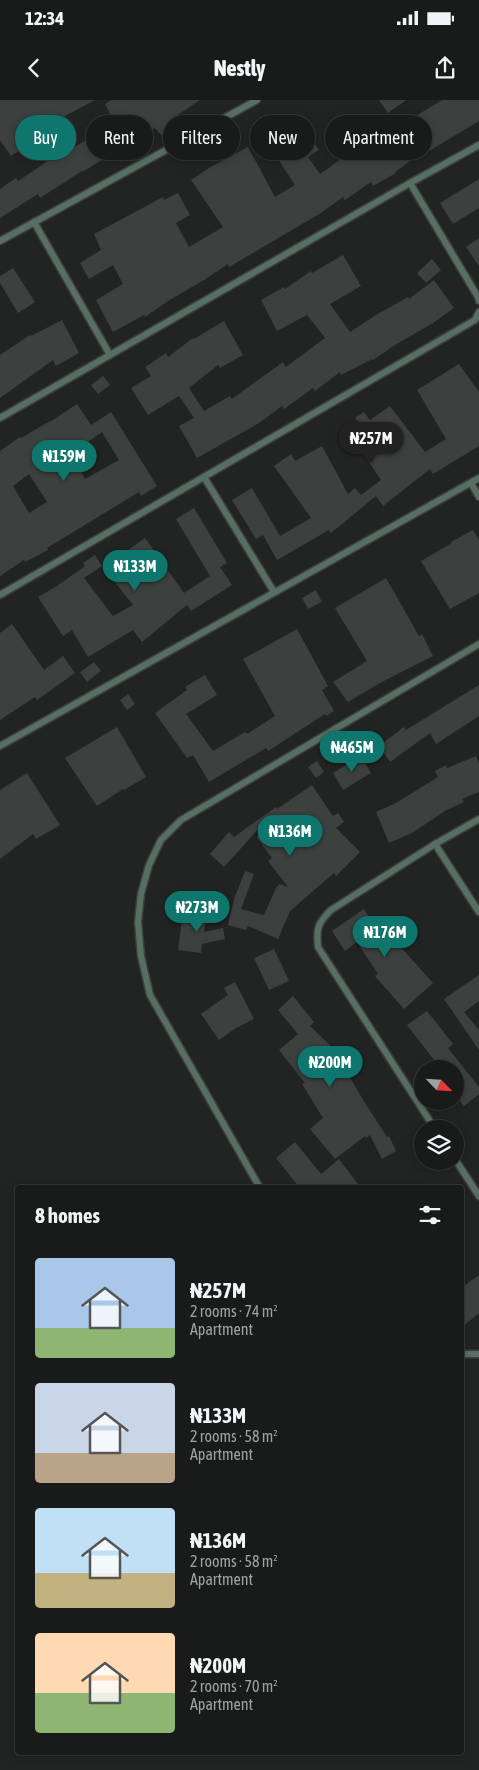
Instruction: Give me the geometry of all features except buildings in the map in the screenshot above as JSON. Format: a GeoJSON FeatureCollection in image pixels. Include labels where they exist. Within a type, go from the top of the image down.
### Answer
{"type":"FeatureCollection","features":[{"type":"Feature","properties":{"kind":"lane"},"geometry":{"type":"LineString","coordinates":[[0,241],[257,100]]}},
{"type":"Feature","properties":{"kind":"lane"},"geometry":{"type":"LineString","coordinates":[[0,418],[479,145]]}},
{"type":"Feature","properties":{"kind":"lane"},"geometry":{"type":"LineString","coordinates":[[410,183],[479,301]]}},
{"type":"Feature","properties":{"kind":"lane"},"geometry":{"type":"LineString","coordinates":[[34,222],[110,355]]}},
{"type":"Feature","properties":{"kind":"lane"},"geometry":{"type":"LineString","coordinates":[[0,596],[475,320],[479,312]]}},
{"type":"Feature","properties":{"kind":"lane"},"geometry":{"type":"LineString","coordinates":[[204,477],[274,592]]}},
{"type":"Feature","properties":{"kind":"lane"},"geometry":{"type":"LineString","coordinates":[[0,746],[479,478]]}},
{"type":"Feature","properties":{"kind":"lane"},"geometry":{"type":"LineString","coordinates":[[471,483],[479,497]]}},
{"type":"Feature","properties":{"kind":"lane"},"geometry":{"type":"LineString","coordinates":[[258,1185],[150,995],[141,956],[138,922],[141,894],[149,865],[162,840],[182,820],[479,644]]}},
{"type":"Feature","properties":{"kind":"lane"},"geometry":{"type":"LineString","coordinates":[[429,1120],[318,947],[316,932],[321,920],[331,910],[479,818]]}},
{"type":"Feature","properties":{"kind":"lane"},"geometry":{"type":"LineString","coordinates":[[435,844],[479,912]]}},
{"type":"Feature","properties":{"kind":"lane"},"geometry":{"type":"LineString","coordinates":[[462,1170],[479,1196]]}},
{"type":"Feature","properties":{"kind":"lane"},"geometry":{"type":"LineString","coordinates":[[464,1354],[479,1354]]}}]}
